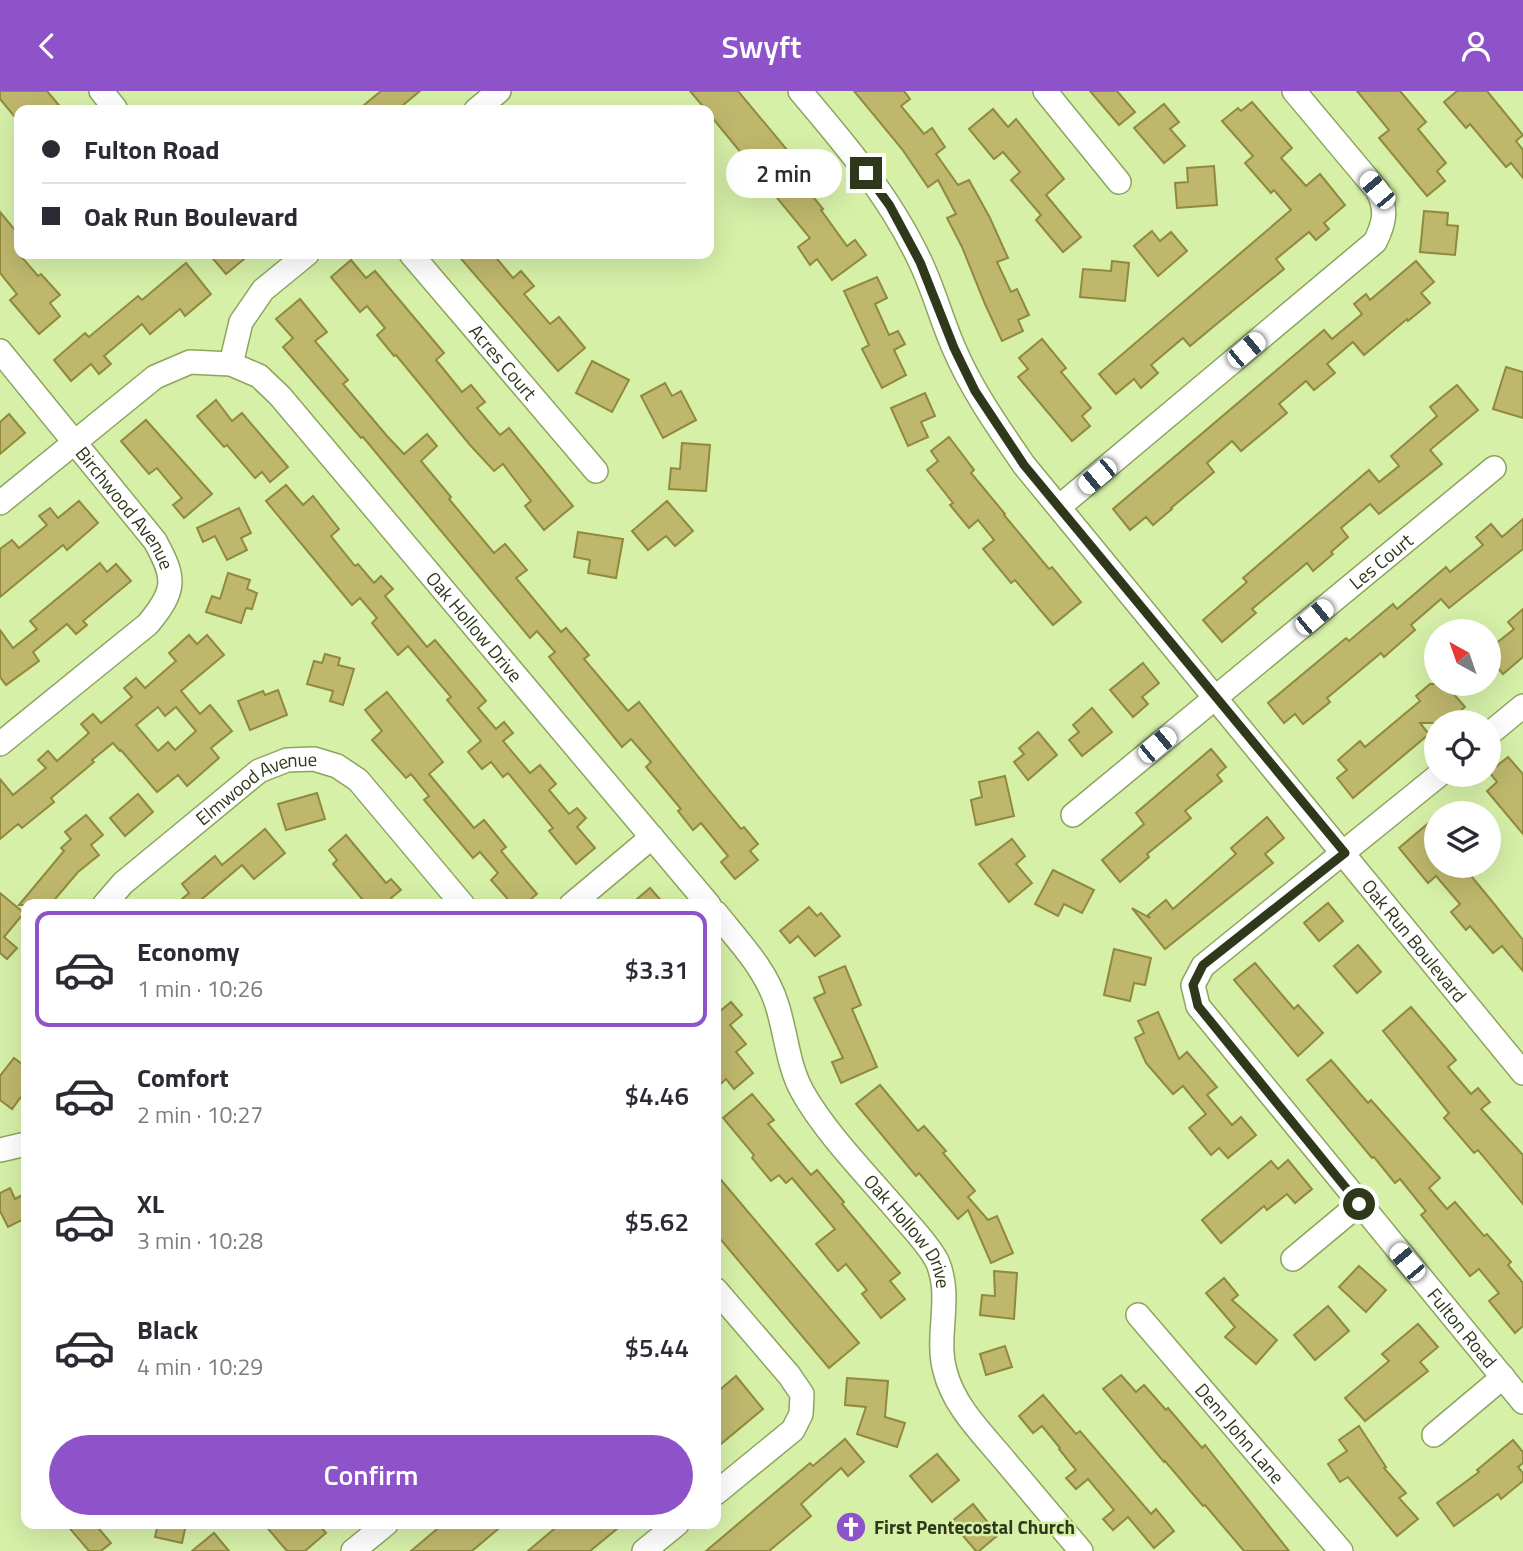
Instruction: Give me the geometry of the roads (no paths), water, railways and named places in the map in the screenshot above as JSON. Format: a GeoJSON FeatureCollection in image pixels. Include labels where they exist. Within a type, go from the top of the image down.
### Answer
{"type":"FeatureCollection","features":[{"type":"Feature","properties":{"kind":"street"},"geometry":{"type":"LineString","coordinates":[[482,105],[499,91]]}},
{"type":"Feature","properties":{"kind":"street","name":"Oak Run Boulevard"},"geometry":{"type":"LineString","coordinates":[[800,91],[855,156],[890,206],[920,262],[954,348],[975,391],[1024,465],[1523,1073]]}},
{"type":"Feature","properties":{"kind":"street"},"geometry":{"type":"LineString","coordinates":[[1045,91],[1119,183]]}},
{"type":"Feature","properties":{"kind":"street"},"geometry":{"type":"LineString","coordinates":[[1059,507],[1375,242],[1382,228],[1384,201],[1294,91]]}},
{"type":"Feature","properties":{"kind":"street"},"geometry":{"type":"LineString","coordinates":[[0,503],[155,377],[190,362],[231,364],[241,322],[264,290],[301,259]]}},
{"type":"Feature","properties":{"kind":"street","name":"Acres Court"},"geometry":{"type":"LineString","coordinates":[[415,259],[596,471]]}},
{"type":"Feature","properties":{"kind":"street","name":"Birchwood Avenue"},"geometry":{"type":"LineString","coordinates":[[0,351],[155,541],[169,565],[170,588],[165,603],[148,624],[0,744]]}},
{"type":"Feature","properties":{"kind":"street","name":"Oak Hollow Drive"},"geometry":{"type":"LineString","coordinates":[[231,364],[259,376],[280,396],[704,899]]}},
{"type":"Feature","properties":{"kind":"street","name":"Les Court"},"geometry":{"type":"LineString","coordinates":[[1073,815],[1494,468]]}},
{"type":"Feature","properties":{"kind":"street"},"geometry":{"type":"LineString","coordinates":[[1501,726],[1521,712]]}},
{"type":"Feature","properties":{"kind":"street","name":"Elmwood Avenue"},"geometry":{"type":"LineString","coordinates":[[109,899],[123,883],[259,771],[287,759],[314,759],[337,766],[358,780],[458,899]]}},
{"type":"Feature","properties":{"kind":"street","name":"Fulton Road"},"geometry":{"type":"LineString","coordinates":[[1425,787],[1203,965],[1193,985],[1198,1006],[1523,1402]]}},
{"type":"Feature","properties":{"kind":"street"},"geometry":{"type":"LineString","coordinates":[[578,899],[653,837]]}},
{"type":"Feature","properties":{"kind":"street","name":"Oak Hollow Drive"},"geometry":{"type":"LineString","coordinates":[[721,919],[766,979],[777,1003],[800,1089],[817,1115],[921,1238],[937,1261],[943,1283],[945,1307],[942,1358],[953,1394],[969,1418],[1081,1551]]}},
{"type":"Feature","properties":{"kind":"street"},"geometry":{"type":"LineString","coordinates":[[0,1150],[21,1145]]}},
{"type":"Feature","properties":{"kind":"street"},"geometry":{"type":"LineString","coordinates":[[1293,1259],[1359,1204]]}},
{"type":"Feature","properties":{"kind":"street"},"geometry":{"type":"LineString","coordinates":[[721,1296],[789,1375],[802,1394],[802,1414],[793,1430],[721,1489]]}},
{"type":"Feature","properties":{"kind":"street","name":"Denn John Lane"},"geometry":{"type":"LineString","coordinates":[[1138,1315],[1341,1551]]}},
{"type":"Feature","properties":{"kind":"street"},"geometry":{"type":"LineString","coordinates":[[1434,1435],[1503,1377]]}},
{"type":"Feature","properties":{"kind":"street"},"geometry":{"type":"LineString","coordinates":[[353,1551],[373,1529]]}},
{"type":"Feature","properties":{"kind":"street"},"geometry":{"type":"LineString","coordinates":[[644,1551],[671,1529]]}},
{"type":"Feature","properties":{"kind":"place","name":"First Pentecostal Church"},"geometry":{"type":"Point","coordinates":[851,1527]}}]}
